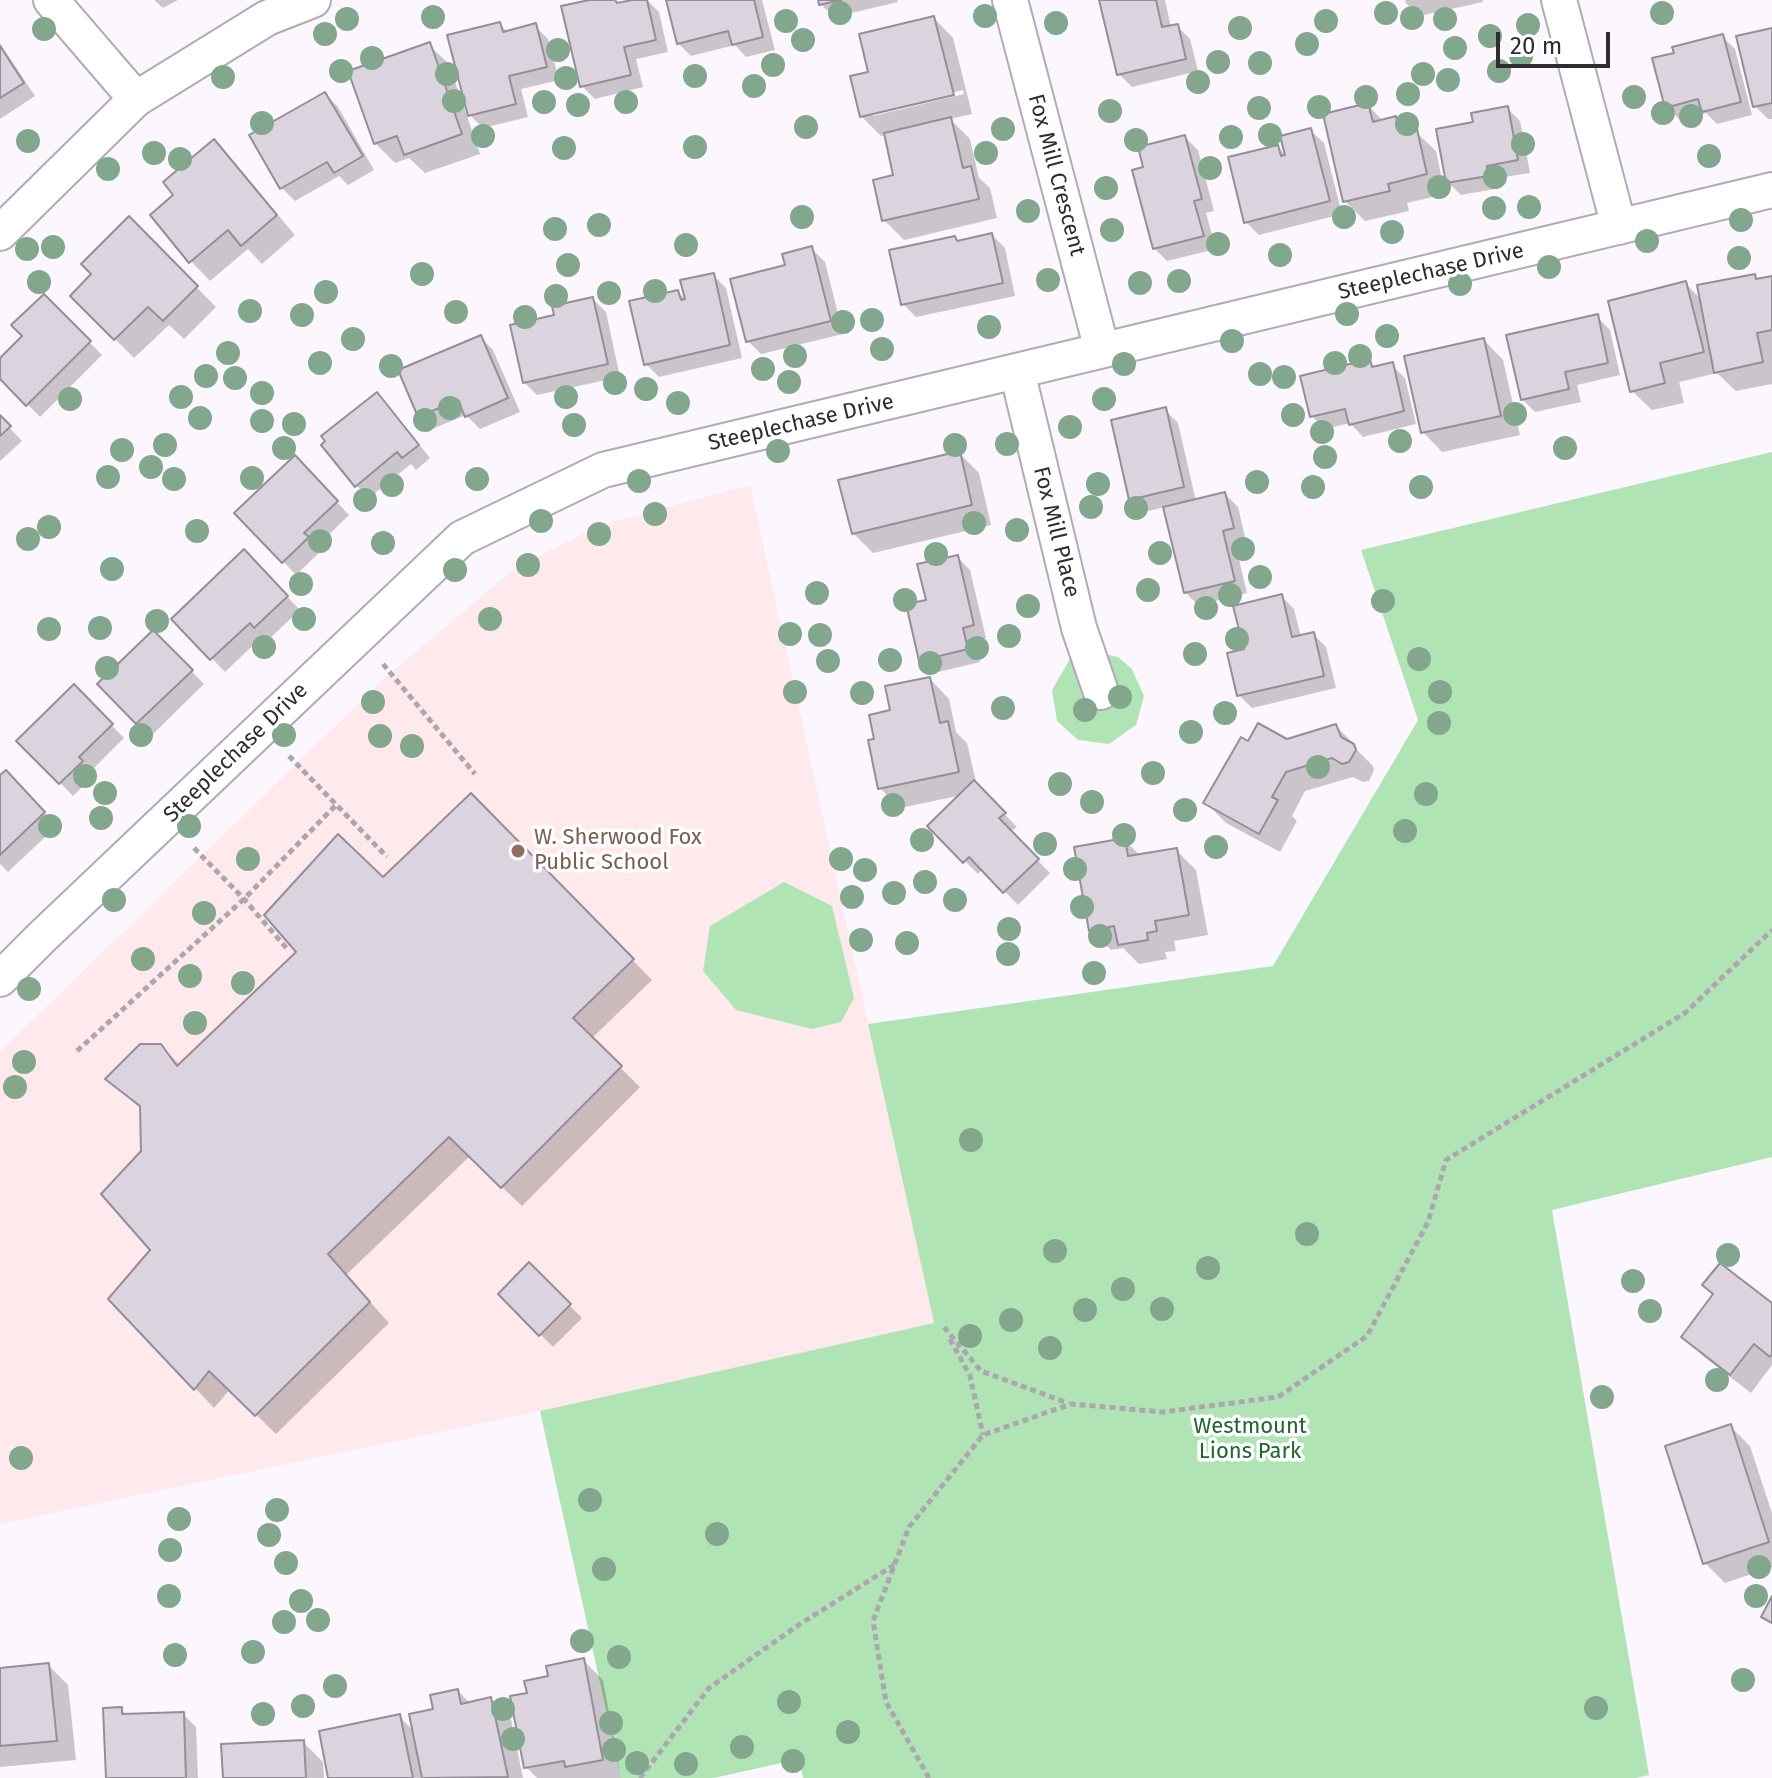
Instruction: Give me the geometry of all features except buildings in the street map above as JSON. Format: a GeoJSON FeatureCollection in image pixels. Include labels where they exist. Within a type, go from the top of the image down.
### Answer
{"type":"FeatureCollection","features":[{"type":"Feature","properties":{"kind":"street"},"geometry":{"type":"LineString","coordinates":[[51,0],[136,99]]}},
{"type":"Feature","properties":{"kind":"street"},"geometry":{"type":"LineString","coordinates":[[0,233],[136,99],[267,18],[313,0]]}},
{"type":"Feature","properties":{"kind":"street","name":"Fox Mill Crescent"},"geometry":{"type":"LineString","coordinates":[[1010,0],[1102,350]]}},
{"type":"Feature","properties":{"kind":"street"},"geometry":{"type":"LineString","coordinates":[[1559,0],[1619,227]]}},
{"type":"Feature","properties":{"kind":"street","name":"Steeplechase Drive"},"geometry":{"type":"LineString","coordinates":[[0,979],[462,538],[603,470],[1772,190]]}},
{"type":"Feature","properties":{"kind":"street","name":"Fox Mill Place"},"geometry":{"type":"LineString","coordinates":[[1017,371],[1079,628],[1101,692]]}},
{"type":"Feature","properties":{"kind":"path"},"geometry":{"type":"LineString","coordinates":[[383,664],[475,774]]}},
{"type":"Feature","properties":{"kind":"path"},"geometry":{"type":"LineString","coordinates":[[289,756],[387,857]]}},
{"type":"Feature","properties":{"kind":"path"},"geometry":{"type":"LineString","coordinates":[[77,1051],[244,899],[336,805]]}},
{"type":"Feature","properties":{"kind":"path"},"geometry":{"type":"LineString","coordinates":[[194,848],[289,951]]}},
{"type":"Feature","properties":{"kind":"path"},"geometry":{"type":"LineString","coordinates":[[983,1435],[970,1376],[944,1327],[981,1371],[1071,1404],[1163,1412],[1278,1397],[1367,1336],[1428,1222],[1446,1160],[1685,1013],[1772,930]]}},
{"type":"Feature","properties":{"kind":"path"},"geometry":{"type":"LineString","coordinates":[[929,1778],[886,1702],[873,1621],[894,1564],[909,1527],[983,1435],[1071,1404]]}},
{"type":"Feature","properties":{"kind":"path"},"geometry":{"type":"LineString","coordinates":[[640,1778],[709,1688],[797,1626],[894,1564]]}},
{"type":"Feature","properties":{"kind":"shaded area","name":"W. Sherwood Fox Public School"},"geometry":{"type":"Polygon","coordinates":[[[750,485],[934,1323],[540,1411],[0,1524],[0,1052],[385,678],[514,569],[601,525],[750,485]]]}},
{"type":"Feature","properties":{"kind":"green space","name":"Westmount Lions Park"},"geometry":{"type":"Polygon","coordinates":[[[1772,452],[1772,1157],[1552,1210],[1649,1775],[1635,1778],[803,1778],[799,1759],[714,1778],[621,1778],[540,1411],[934,1323],[868,1024],[1273,966],[1418,720],[1361,550],[1772,452]]]}},
{"type":"Feature","properties":{"kind":"green space"},"geometry":{"type":"Polygon","coordinates":[[[1099,653],[1118,657],[1132,669],[1144,696],[1136,725],[1109,744],[1078,740],[1057,721],[1052,690],[1070,659],[1099,653]]]}},
{"type":"Feature","properties":{"kind":"green space"},"geometry":{"type":"Polygon","coordinates":[[[784,882],[832,906],[854,998],[841,1022],[812,1029],[736,1010],[703,971],[710,926],[784,882]]]}},
{"type":"Feature","properties":{"kind":"place","name":"W. Sherwood Fox Public School"},"geometry":{"type":"Point","coordinates":[518,851]}}]}
